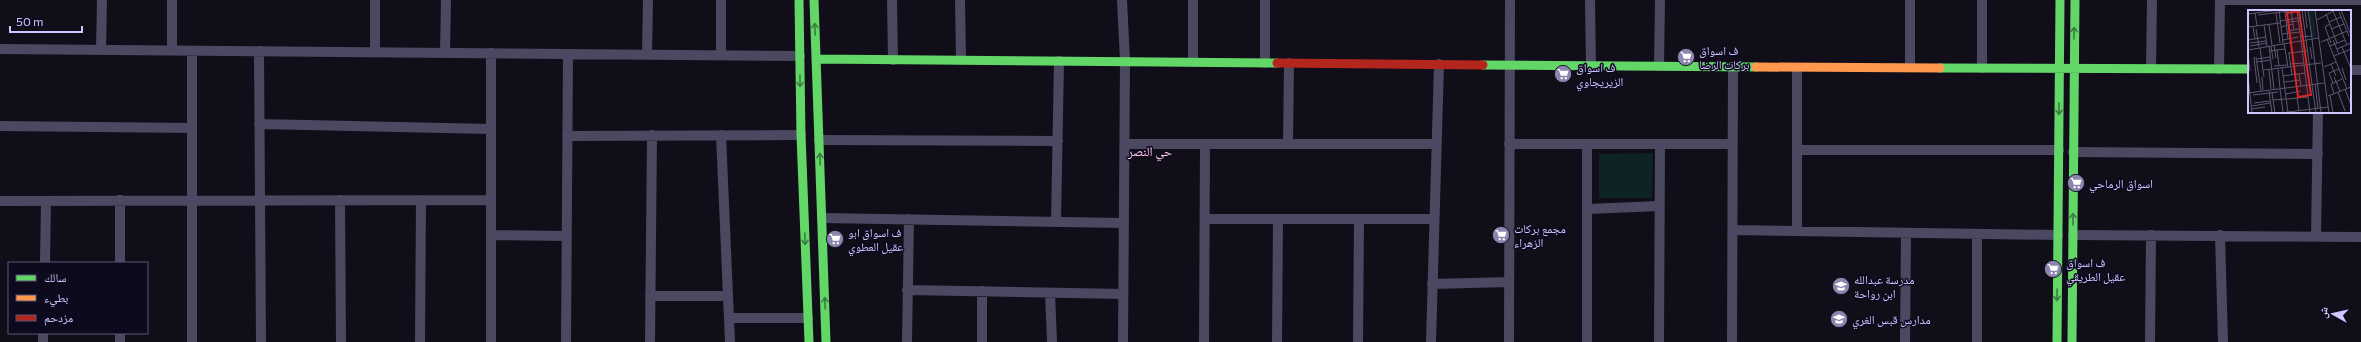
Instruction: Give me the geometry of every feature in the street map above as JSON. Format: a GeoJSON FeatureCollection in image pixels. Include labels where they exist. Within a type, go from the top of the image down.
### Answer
{"type":"FeatureCollection","features":[{"type":"Feature","properties":{"kind":"street"},"geometry":{"type":"LineString","coordinates":[[101,50],[102,0]]}},
{"type":"Feature","properties":{"kind":"street"},"geometry":{"type":"LineString","coordinates":[[172,0],[172,50]]}},
{"type":"Feature","properties":{"kind":"street"},"geometry":{"type":"LineString","coordinates":[[375,0],[375,52]]}},
{"type":"Feature","properties":{"kind":"street"},"geometry":{"type":"LineString","coordinates":[[445,53],[446,0]]}},
{"type":"Feature","properties":{"kind":"street"},"geometry":{"type":"LineString","coordinates":[[647,54],[648,0]]}},
{"type":"Feature","properties":{"kind":"street"},"geometry":{"type":"LineString","coordinates":[[721,0],[721,55]]}},
{"type":"Feature","properties":{"kind":"street"},"geometry":{"type":"LineString","coordinates":[[799,0],[801,135],[809,342]]}},
{"type":"Feature","properties":{"kind":"street"},"geometry":{"type":"LineString","coordinates":[[814,0],[826,342]]}},
{"type":"Feature","properties":{"kind":"street"},"geometry":{"type":"LineString","coordinates":[[892,0],[893,60]]}},
{"type":"Feature","properties":{"kind":"street"},"geometry":{"type":"LineString","coordinates":[[960,0],[961,60]]}},
{"type":"Feature","properties":{"kind":"street"},"geometry":{"type":"LineString","coordinates":[[1122,0],[1125,61],[1123,342]]}},
{"type":"Feature","properties":{"kind":"street"},"geometry":{"type":"LineString","coordinates":[[1193,0],[1193,62]]}},
{"type":"Feature","properties":{"kind":"street"},"geometry":{"type":"LineString","coordinates":[[1265,0],[1265,63]]}},
{"type":"Feature","properties":{"kind":"street"},"geometry":{"type":"LineString","coordinates":[[1508,342],[1510,0]]}},
{"type":"Feature","properties":{"kind":"street"},"geometry":{"type":"LineString","coordinates":[[1590,0],[1591,66]]}},
{"type":"Feature","properties":{"kind":"street"},"geometry":{"type":"LineString","coordinates":[[1659,66],[1660,0]]}},
{"type":"Feature","properties":{"kind":"street"},"geometry":{"type":"LineString","coordinates":[[1910,0],[1910,67]]}},
{"type":"Feature","properties":{"kind":"street"},"geometry":{"type":"LineString","coordinates":[[1982,0],[1982,68]]}},
{"type":"Feature","properties":{"kind":"street"},"geometry":{"type":"LineString","coordinates":[[2057,342],[2060,0]]}},
{"type":"Feature","properties":{"kind":"street"},"geometry":{"type":"LineString","coordinates":[[2072,342],[2075,0]]}},
{"type":"Feature","properties":{"kind":"street"},"geometry":{"type":"LineString","coordinates":[[2151,68],[2152,0]]}},
{"type":"Feature","properties":{"kind":"street"},"geometry":{"type":"LineString","coordinates":[[2219,69],[2220,0],[2361,0]]}},
{"type":"Feature","properties":{"kind":"street"},"geometry":{"type":"LineString","coordinates":[[0,49],[800,56]]}},
{"type":"Feature","properties":{"kind":"street"},"geometry":{"type":"LineString","coordinates":[[192,51],[192,342]]}},
{"type":"Feature","properties":{"kind":"street"},"geometry":{"type":"LineString","coordinates":[[259,51],[261,342]]}},
{"type":"Feature","properties":{"kind":"street"},"geometry":{"type":"LineString","coordinates":[[2060,52],[2067,55],[2074,52]]}},
{"type":"Feature","properties":{"kind":"street"},"geometry":{"type":"LineString","coordinates":[[490,342],[491,53]]}},
{"type":"Feature","properties":{"kind":"street"},"geometry":{"type":"LineString","coordinates":[[566,342],[568,54]]}},
{"type":"Feature","properties":{"kind":"street"},"geometry":{"type":"LineString","coordinates":[[816,59],[1797,68],[1910,67],[2248,69]]}},
{"type":"Feature","properties":{"kind":"street"},"geometry":{"type":"LineString","coordinates":[[1056,222],[1060,61]]}},
{"type":"Feature","properties":{"kind":"street"},"geometry":{"type":"LineString","coordinates":[[1288,144],[1289,63]]}},
{"type":"Feature","properties":{"kind":"street"},"geometry":{"type":"LineString","coordinates":[[1431,342],[1435,144],[1439,64]]}},
{"type":"Feature","properties":{"kind":"street"},"geometry":{"type":"LineString","coordinates":[[1732,342],[1733,67]]}},
{"type":"Feature","properties":{"kind":"street"},"geometry":{"type":"LineString","coordinates":[[1797,68],[1797,231]]}},
{"type":"Feature","properties":{"kind":"street"},"geometry":{"type":"LineString","coordinates":[[2059,84],[2067,81],[2074,84]]}},
{"type":"Feature","properties":{"kind":"street"},"geometry":{"type":"LineString","coordinates":[[2316,236],[2318,113]]}},
{"type":"Feature","properties":{"kind":"street"},"geometry":{"type":"LineString","coordinates":[[259,124],[491,129]]}},
{"type":"Feature","properties":{"kind":"street"},"geometry":{"type":"LineString","coordinates":[[0,126],[192,128]]}},
{"type":"Feature","properties":{"kind":"street"},"geometry":{"type":"LineString","coordinates":[[650,342],[652,135]]}},
{"type":"Feature","properties":{"kind":"street"},"geometry":{"type":"LineString","coordinates":[[721,135],[730,342]]}},
{"type":"Feature","properties":{"kind":"street"},"geometry":{"type":"LineString","coordinates":[[567,136],[801,135]]}},
{"type":"Feature","properties":{"kind":"street"},"geometry":{"type":"LineString","coordinates":[[819,140],[1058,141]]}},
{"type":"Feature","properties":{"kind":"street"},"geometry":{"type":"LineString","coordinates":[[1125,144],[1435,144]]}},
{"type":"Feature","properties":{"kind":"street"},"geometry":{"type":"LineString","coordinates":[[1204,342],[1205,144]]}},
{"type":"Feature","properties":{"kind":"street"},"geometry":{"type":"LineString","coordinates":[[1509,144],[1733,144]]}},
{"type":"Feature","properties":{"kind":"street"},"geometry":{"type":"LineString","coordinates":[[1587,144],[1587,342]]}},
{"type":"Feature","properties":{"kind":"street"},"geometry":{"type":"LineString","coordinates":[[1659,342],[1660,144]]}},
{"type":"Feature","properties":{"kind":"street"},"geometry":{"type":"LineString","coordinates":[[1797,150],[2059,150]]}},
{"type":"Feature","properties":{"kind":"street"},"geometry":{"type":"LineString","coordinates":[[2073,152],[2318,154]]}},
{"type":"Feature","properties":{"kind":"street"},"geometry":{"type":"LineString","coordinates":[[803,178],[812,183],[820,177]]}},
{"type":"Feature","properties":{"kind":"street"},"geometry":{"type":"LineString","coordinates":[[120,200],[120,262]]}},
{"type":"Feature","properties":{"kind":"street"},"geometry":{"type":"LineString","coordinates":[[340,200],[341,342]]}},
{"type":"Feature","properties":{"kind":"street"},"geometry":{"type":"LineString","coordinates":[[420,200],[420,342]]}},
{"type":"Feature","properties":{"kind":"street"},"geometry":{"type":"LineString","coordinates":[[0,201],[491,200]]}},
{"type":"Feature","properties":{"kind":"street"},"geometry":{"type":"LineString","coordinates":[[45,262],[46,201]]}},
{"type":"Feature","properties":{"kind":"street"},"geometry":{"type":"LineString","coordinates":[[1587,209],[1660,206]]}},
{"type":"Feature","properties":{"kind":"street"},"geometry":{"type":"LineString","coordinates":[[804,214],[813,209],[822,216],[1124,223]]}},
{"type":"Feature","properties":{"kind":"street"},"geometry":{"type":"LineString","coordinates":[[907,342],[909,219]]}},
{"type":"Feature","properties":{"kind":"street"},"geometry":{"type":"LineString","coordinates":[[1205,219],[1434,219]]}},
{"type":"Feature","properties":{"kind":"street"},"geometry":{"type":"LineString","coordinates":[[1277,342],[1278,220]]}},
{"type":"Feature","properties":{"kind":"street"},"geometry":{"type":"LineString","coordinates":[[1358,342],[1359,220]]}},
{"type":"Feature","properties":{"kind":"street"},"geometry":{"type":"LineString","coordinates":[[1732,230],[2058,235]]}},
{"type":"Feature","properties":{"kind":"street"},"geometry":{"type":"LineString","coordinates":[[1905,342],[1906,233]]}},
{"type":"Feature","properties":{"kind":"street"},"geometry":{"type":"LineString","coordinates":[[1977,234],[1977,342]]}},
{"type":"Feature","properties":{"kind":"street"},"geometry":{"type":"LineString","coordinates":[[491,235],[567,236]]}},
{"type":"Feature","properties":{"kind":"street"},"geometry":{"type":"LineString","coordinates":[[2073,235],[2361,237]]}},
{"type":"Feature","properties":{"kind":"street"},"geometry":{"type":"LineString","coordinates":[[2150,342],[2151,235]]}},
{"type":"Feature","properties":{"kind":"street"},"geometry":{"type":"LineString","coordinates":[[2220,235],[2223,342]]}},
{"type":"Feature","properties":{"kind":"street"},"geometry":{"type":"LineString","coordinates":[[1432,284],[1509,282]]}},
{"type":"Feature","properties":{"kind":"street"},"geometry":{"type":"LineString","coordinates":[[907,290],[1123,294]]}},
{"type":"Feature","properties":{"kind":"street"},"geometry":{"type":"LineString","coordinates":[[982,292],[982,342]]}},
{"type":"Feature","properties":{"kind":"street"},"geometry":{"type":"LineString","coordinates":[[1050,293],[1052,342]]}},
{"type":"Feature","properties":{"kind":"street"},"geometry":{"type":"LineString","coordinates":[[650,296],[728,296]]}},
{"type":"Feature","properties":{"kind":"street"},"geometry":{"type":"LineString","coordinates":[[729,318],[808,318]]}},
{"type":"Feature","properties":{"kind":"green space"},"geometry":{"type":"Polygon","coordinates":[[[1653,153],[1652,198],[1599,198],[1599,154],[1653,153]]]}},
{"type":"Feature","properties":{"kind":"traffic: fast"},"geometry":{"type":"LineString","coordinates":[[799,0],[801,135],[809,342]]}},
{"type":"Feature","properties":{"kind":"traffic: fast"},"geometry":{"type":"LineString","coordinates":[[814,0],[826,342]]}},
{"type":"Feature","properties":{"kind":"traffic: fast"},"geometry":{"type":"LineString","coordinates":[[2057,342],[2060,0]]}},
{"type":"Feature","properties":{"kind":"traffic: fast"},"geometry":{"type":"LineString","coordinates":[[2072,342],[2075,0]]}},
{"type":"Feature","properties":{"kind":"traffic: fast"},"geometry":{"type":"LineString","coordinates":[[816,59],[1277,63]]}},
{"type":"Feature","properties":{"kind":"traffic: fast"},"geometry":{"type":"LineString","coordinates":[[1483,65],[1756,67]]}},
{"type":"Feature","properties":{"kind":"traffic: fast"},"geometry":{"type":"LineString","coordinates":[[1940,68],[2248,69]]}},
{"type":"Feature","properties":{"kind":"traffic: slow"},"geometry":{"type":"LineString","coordinates":[[1756,67],[1940,68]]}},
{"type":"Feature","properties":{"kind":"traffic: jam"},"geometry":{"type":"LineString","coordinates":[[1277,63],[1483,65]]}},
{"type":"Feature","properties":{"kind":"place","name":"ف اسواق بركات الرضا"},"geometry":{"type":"Point","coordinates":[1686,57]}},
{"type":"Feature","properties":{"kind":"place","name":"ف اسواق الزيريجاوي"},"geometry":{"type":"Point","coordinates":[1563,74]}},
{"type":"Feature","properties":{"kind":"place","name":"اسواق الرماحي"},"geometry":{"type":"Point","coordinates":[2076,183]}},
{"type":"Feature","properties":{"kind":"place","name":"مجمع بركات الزهراء"},"geometry":{"type":"Point","coordinates":[1501,235]}},
{"type":"Feature","properties":{"kind":"place","name":"ف اسواق ابو عقيل العطوي"},"geometry":{"type":"Point","coordinates":[835,239]}},
{"type":"Feature","properties":{"kind":"place","name":"ف اسواق عقيل الطريقي"},"geometry":{"type":"Point","coordinates":[2053,269]}},
{"type":"Feature","properties":{"kind":"place","name":"مدرسة عبدالله ابن رواحة"},"geometry":{"type":"Point","coordinates":[1841,286]}},
{"type":"Feature","properties":{"kind":"place","name":"مدارس قبس الغري"},"geometry":{"type":"Point","coordinates":[1839,319]}},
{"type":"Feature","properties":{"kind":"district","name":"حي النصر"},"geometry":{"type":"Point","coordinates":[1150,151]}}]}
